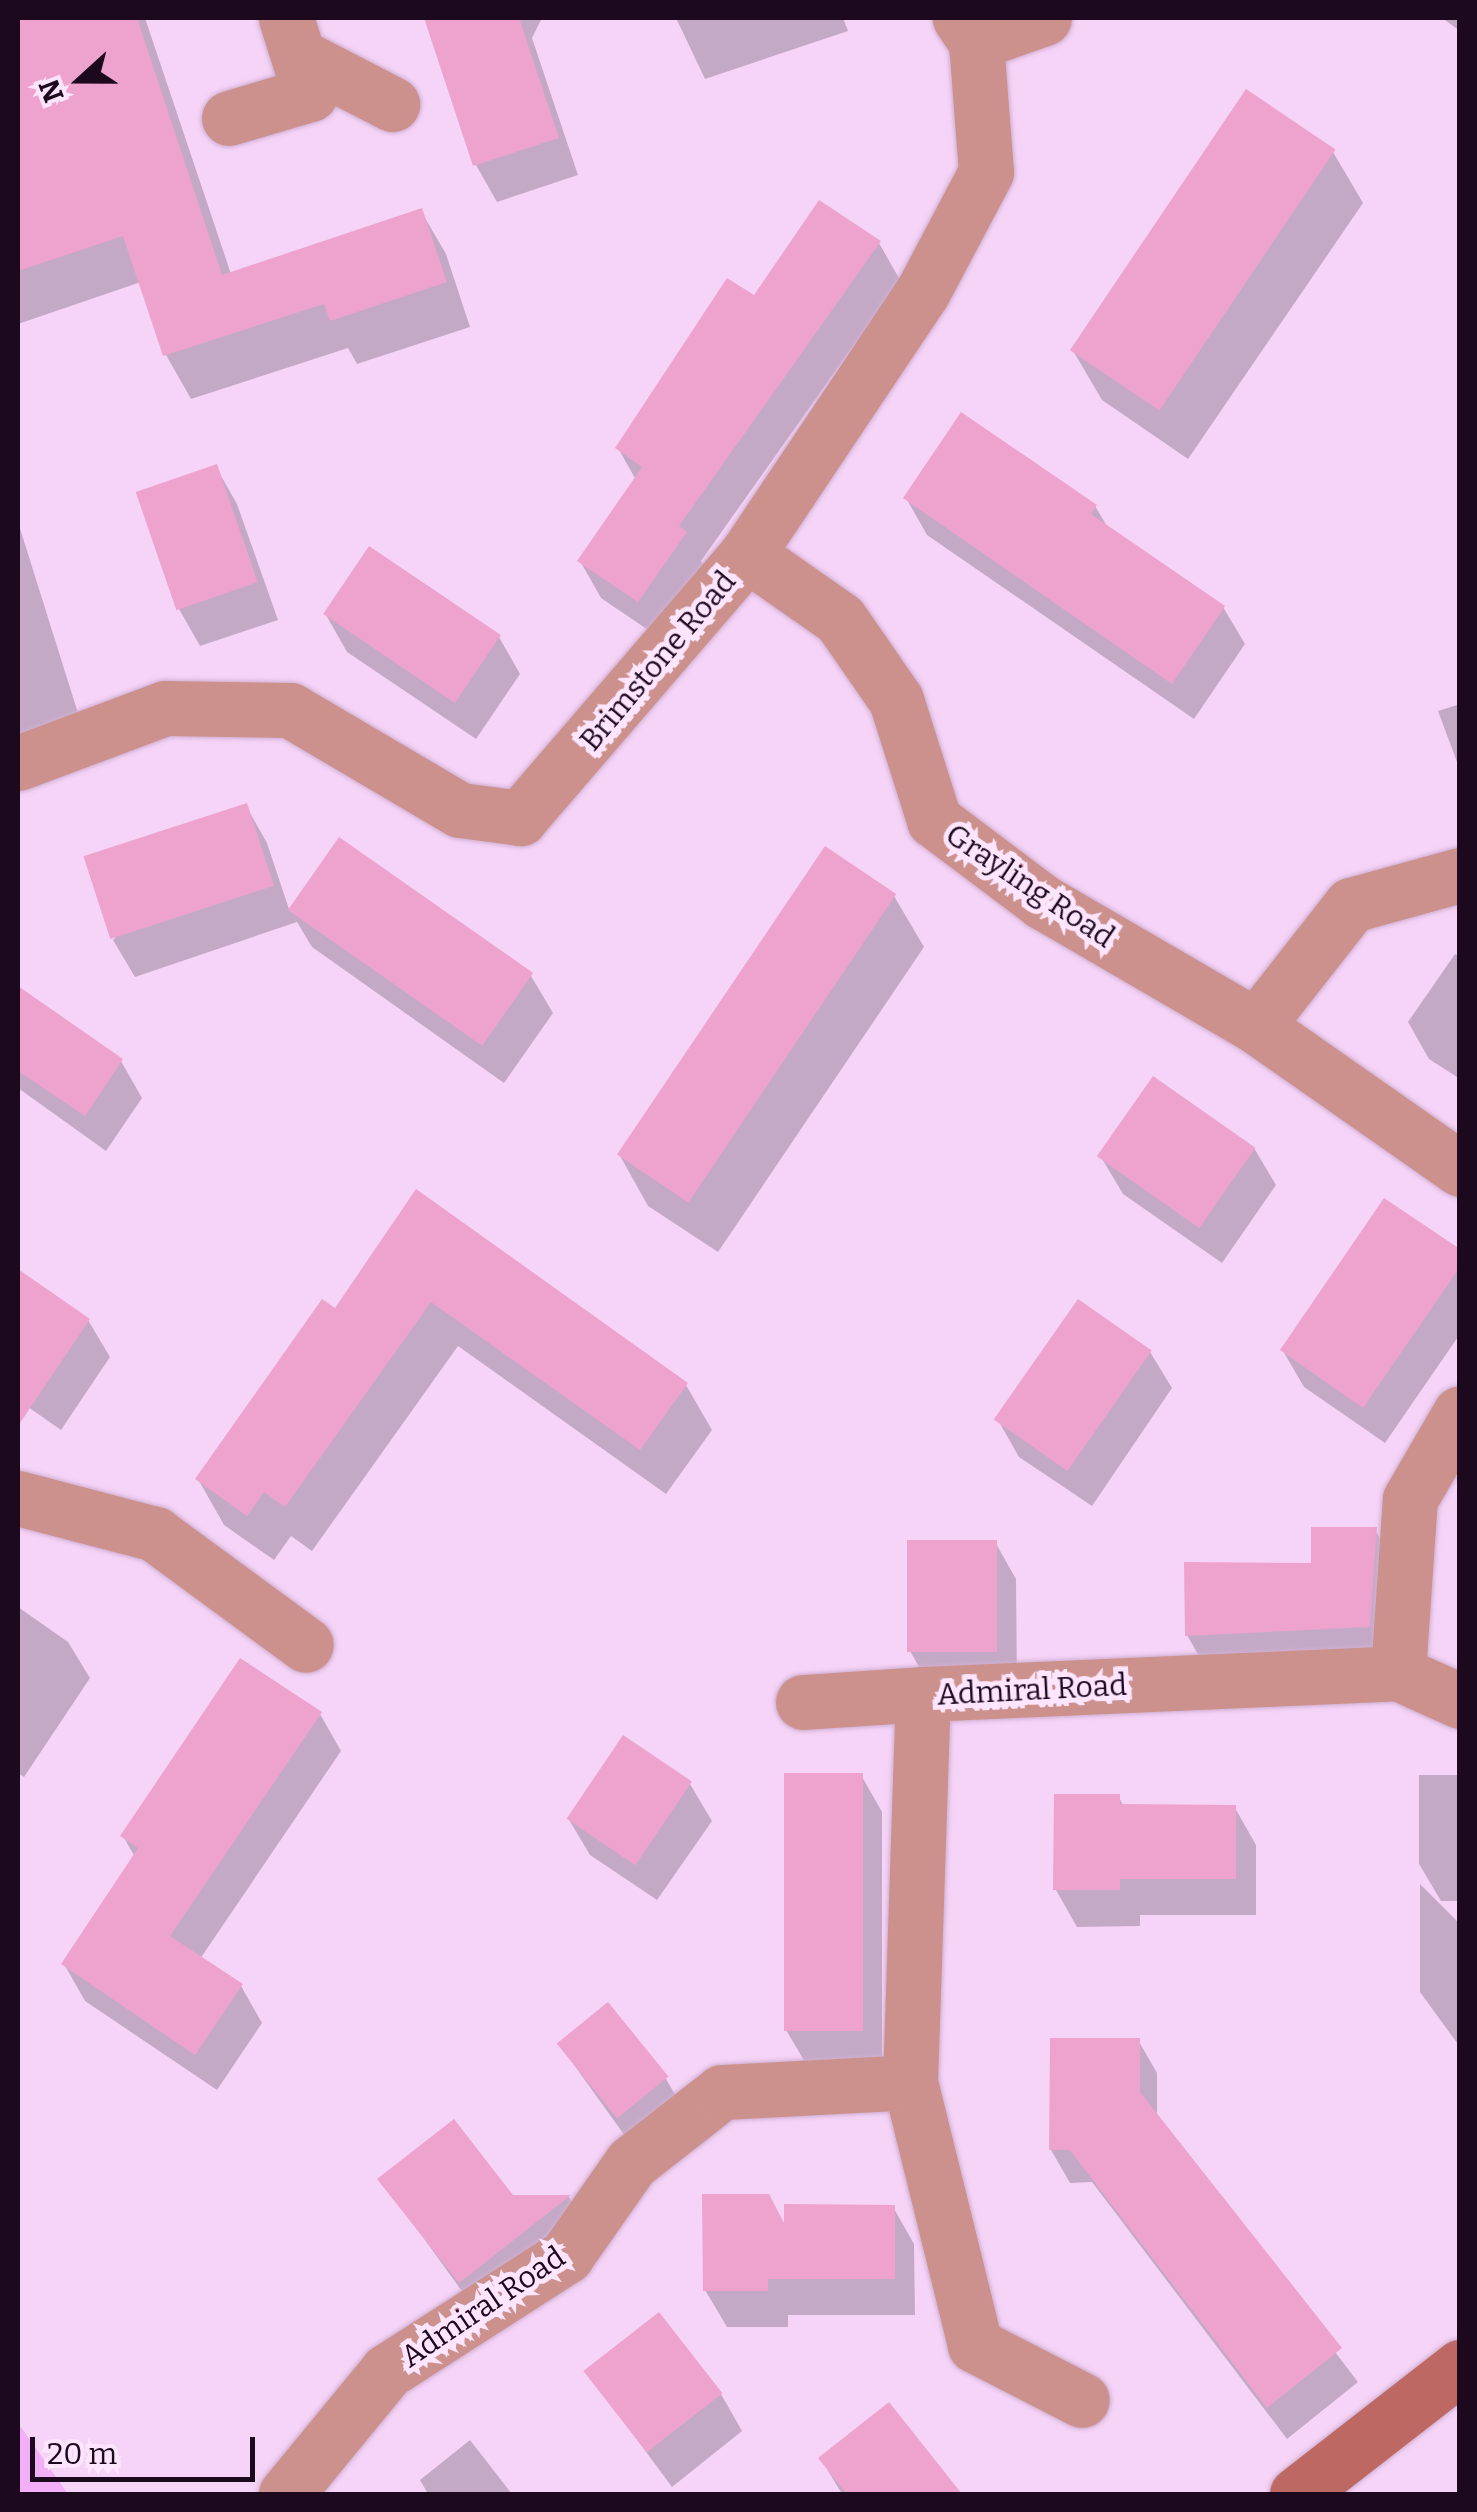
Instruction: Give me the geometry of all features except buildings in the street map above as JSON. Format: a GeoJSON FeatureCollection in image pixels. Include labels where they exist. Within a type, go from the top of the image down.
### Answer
{"type":"FeatureCollection","features":[{"type":"Feature","properties":{"kind":"street"},"geometry":{"type":"LineString","coordinates":[[968,30],[1044,18]]}},
{"type":"Feature","properties":{"kind":"street","name":"Brimstone Road"},"geometry":{"type":"LineString","coordinates":[[18,763],[165,708],[290,710],[460,810],[520,818],[746,554],[922,293],[986,172],[968,30]]}},
{"type":"Feature","properties":{"kind":"street"},"geometry":{"type":"LineString","coordinates":[[292,37],[392,104]]}},
{"type":"Feature","properties":{"kind":"street"},"geometry":{"type":"LineString","coordinates":[[228,118],[310,94],[292,37]]}},
{"type":"Feature","properties":{"kind":"street","name":"Grayling Road"},"geometry":{"type":"LineString","coordinates":[[746,554],[840,619],[896,700],[934,820],[1044,902],[1256,1026],[1460,1169]]}},
{"type":"Feature","properties":{"kind":"street"},"geometry":{"type":"LineString","coordinates":[[1256,1026],[1351,905],[1460,875]]}},
{"type":"Feature","properties":{"kind":"street"},"geometry":{"type":"LineString","coordinates":[[1398,1673],[1410,1499],[1460,1413]]}},
{"type":"Feature","properties":{"kind":"street"},"geometry":{"type":"LineString","coordinates":[[18,1498],[155,1534],[306,1645]]}},
{"type":"Feature","properties":{"kind":"street","name":"Admiral Road"},"geometry":{"type":"LineString","coordinates":[[1082,2400],[975,2345],[910,2082],[923,1694],[1398,1673],[1460,1702]]}},
{"type":"Feature","properties":{"kind":"street"},"geometry":{"type":"LineString","coordinates":[[803,1702],[923,1694]]}},
{"type":"Feature","properties":{"kind":"street","name":"Admiral Road"},"geometry":{"type":"LineString","coordinates":[[286,2494],[387,2371],[566,2256],[631,2163],[722,2092],[910,2082]]}},
{"type":"Feature","properties":{"kind":"street"},"geometry":{"type":"LineString","coordinates":[[1297,2494],[1460,2366]]}},
{"type":"Feature","properties":{"kind":"shaded area"},"geometry":{"type":"Polygon","coordinates":[[[18,2423],[68,2494],[18,2494],[18,2423]]]}}]}
